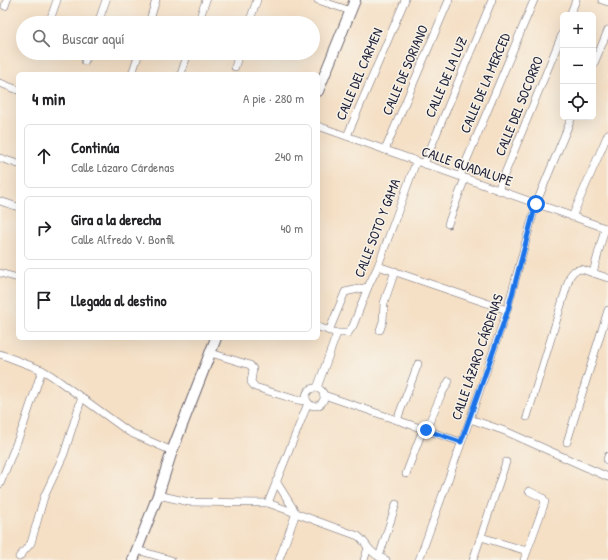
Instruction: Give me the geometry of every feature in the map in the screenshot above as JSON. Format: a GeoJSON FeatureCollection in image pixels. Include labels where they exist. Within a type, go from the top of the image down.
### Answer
{"type":"FeatureCollection","features":[{"type":"Feature","properties":{"kind":"main road"},"geometry":{"type":"LineString","coordinates":[[320,86],[341,38],[355,0]]}},
{"type":"Feature","properties":{"kind":"main road"},"geometry":{"type":"LineString","coordinates":[[133,560],[158,495],[172,451],[215,340]]}},
{"type":"Feature","properties":{"kind":"street"},"geometry":{"type":"LineString","coordinates":[[51,16],[57,0]]}},
{"type":"Feature","properties":{"kind":"street"},"geometry":{"type":"LineString","coordinates":[[100,16],[106,0]]}},
{"type":"Feature","properties":{"kind":"street"},"geometry":{"type":"LineString","coordinates":[[151,16],[156,0]]}},
{"type":"Feature","properties":{"kind":"street"},"geometry":{"type":"LineString","coordinates":[[200,16],[206,0]]}},
{"type":"Feature","properties":{"kind":"street"},"geometry":{"type":"LineString","coordinates":[[251,16],[257,0]]}},
{"type":"Feature","properties":{"kind":"street"},"geometry":{"type":"LineString","coordinates":[[318,0],[351,11]]}},
{"type":"Feature","properties":{"kind":"street","name":"CALLE DEL CARMEN"},"geometry":{"type":"LineString","coordinates":[[348,136],[404,0]]}},
{"type":"Feature","properties":{"kind":"street","name":"CALLE DE SORIANO"},"geometry":{"type":"LineString","coordinates":[[385,150],[449,0]]}},
{"type":"Feature","properties":{"kind":"street","name":"CALLE DE LA LUZ"},"geometry":{"type":"LineString","coordinates":[[420,163],[492,0]]}},
{"type":"Feature","properties":{"kind":"street","name":"CALLE DE LA MERCED"},"geometry":{"type":"LineString","coordinates":[[448,224],[462,177],[534,0]]}},
{"type":"Feature","properties":{"kind":"street"},"geometry":{"type":"LineString","coordinates":[[571,12],[576,0]]}},
{"type":"Feature","properties":{"kind":"street"},"geometry":{"type":"LineString","coordinates":[[602,0],[608,2]]}},
{"type":"Feature","properties":{"kind":"street"},"geometry":{"type":"LineString","coordinates":[[596,59],[608,30]]}},
{"type":"Feature","properties":{"kind":"street","name":"CALLE DEL SOCORRO"},"geometry":{"type":"LineString","coordinates":[[498,190],[560,39]]}},
{"type":"Feature","properties":{"kind":"street"},"geometry":{"type":"LineString","coordinates":[[133,72],[137,60]]}},
{"type":"Feature","properties":{"kind":"street"},"geometry":{"type":"LineString","coordinates":[[183,72],[186,60]]}},
{"type":"Feature","properties":{"kind":"street"},"geometry":{"type":"LineString","coordinates":[[235,67],[237,60]]}},
{"type":"Feature","properties":{"kind":"street"},"geometry":{"type":"LineString","coordinates":[[0,84],[16,89]]}},
{"type":"Feature","properties":{"kind":"street","name":"CALLE LÁZARO CÁRDENAS"},"geometry":{"type":"LineString","coordinates":[[418,560],[470,420],[508,310],[536,204],[571,120]]}},
{"type":"Feature","properties":{"kind":"street","name":"CALLE GUADALUPE"},"geometry":{"type":"LineString","coordinates":[[320,127],[606,229]]}},
{"type":"Feature","properties":{"kind":"street"},"geometry":{"type":"LineString","coordinates":[[572,217],[608,134]]}},
{"type":"Feature","properties":{"kind":"street"},"geometry":{"type":"LineString","coordinates":[[0,158],[16,163]]}},
{"type":"Feature","properties":{"kind":"street","name":"CALLE SOTO Y GAMA"},"geometry":{"type":"LineString","coordinates":[[329,331],[345,292],[368,287],[420,163]]}},
{"type":"Feature","properties":{"kind":"street"},"geometry":{"type":"LineString","coordinates":[[0,200],[16,206]]}},
{"type":"Feature","properties":{"kind":"street"},"geometry":{"type":"LineString","coordinates":[[593,273],[606,229]]}},
{"type":"Feature","properties":{"kind":"street"},"geometry":{"type":"LineString","coordinates":[[378,266],[508,310]]}},
{"type":"Feature","properties":{"kind":"street"},"geometry":{"type":"LineString","coordinates":[[526,417],[570,276],[574,271],[581,269],[608,278]]}},
{"type":"Feature","properties":{"kind":"street"},"geometry":{"type":"LineString","coordinates":[[380,330],[383,321],[384,303],[395,271]]}},
{"type":"Feature","properties":{"kind":"street"},"geometry":{"type":"LineString","coordinates":[[0,274],[16,278]]}},
{"type":"Feature","properties":{"kind":"street"},"geometry":{"type":"LineString","coordinates":[[320,328],[337,333],[348,333],[353,326],[368,287]]}},
{"type":"Feature","properties":{"kind":"street"},"geometry":{"type":"LineString","coordinates":[[567,442],[608,310]]}},
{"type":"Feature","properties":{"kind":"street"},"geometry":{"type":"LineString","coordinates":[[316,388],[337,333]]}},
{"type":"Feature","properties":{"kind":"street"},"geometry":{"type":"LineString","coordinates":[[211,353],[250,365],[253,369],[251,382],[255,387],[307,402],[311,406],[315,407],[322,403],[324,395]]}},
{"type":"Feature","properties":{"kind":"street"},"geometry":{"type":"LineString","coordinates":[[0,354],[42,370],[133,434],[172,451]]}},
{"type":"Feature","properties":{"kind":"street"},"geometry":{"type":"LineString","coordinates":[[397,420],[418,364]]}},
{"type":"Feature","properties":{"kind":"street"},"geometry":{"type":"LineString","coordinates":[[0,484],[24,424],[42,370]]}},
{"type":"Feature","properties":{"kind":"street"},"geometry":{"type":"LineString","coordinates":[[406,474],[424,429],[449,381]]}},
{"type":"Feature","properties":{"kind":"street"},"geometry":{"type":"LineString","coordinates":[[268,503],[307,402],[306,397],[309,390],[316,388],[324,395],[461,442]]}},
{"type":"Feature","properties":{"kind":"street"},"geometry":{"type":"LineString","coordinates":[[19,558],[31,542],[44,497],[64,454],[82,397]]}},
{"type":"Feature","properties":{"kind":"street"},"geometry":{"type":"LineString","coordinates":[[470,420],[505,431],[608,477]]}},
{"type":"Feature","properties":{"kind":"street"},"geometry":{"type":"LineString","coordinates":[[473,560],[506,462]]}},
{"type":"Feature","properties":{"kind":"street"},"geometry":{"type":"LineString","coordinates":[[276,481],[296,513]]}},
{"type":"Feature","properties":{"kind":"street"},"geometry":{"type":"LineString","coordinates":[[524,560],[545,502],[543,498],[529,491]]}},
{"type":"Feature","properties":{"kind":"street"},"geometry":{"type":"LineString","coordinates":[[158,495],[189,502],[268,503],[358,536],[368,548],[379,557],[386,560]]}},
{"type":"Feature","properties":{"kind":"street"},"geometry":{"type":"LineString","coordinates":[[379,557],[396,504]]}},
{"type":"Feature","properties":{"kind":"street"},"geometry":{"type":"LineString","coordinates":[[279,560],[296,513]]}},
{"type":"Feature","properties":{"kind":"street"},"geometry":{"type":"LineString","coordinates":[[481,537],[527,551]]}},
{"type":"Feature","properties":{"kind":"street"},"geometry":{"type":"LineString","coordinates":[[364,560],[368,548]]}},
{"type":"Feature","properties":{"kind":"street"},"geometry":{"type":"LineString","coordinates":[[137,550],[171,560]]}},
{"type":"Feature","properties":{"kind":"route"},"geometry":{"type":"LineString","coordinates":[[426,430],[461,442],[508,310],[536,204]]}}]}
